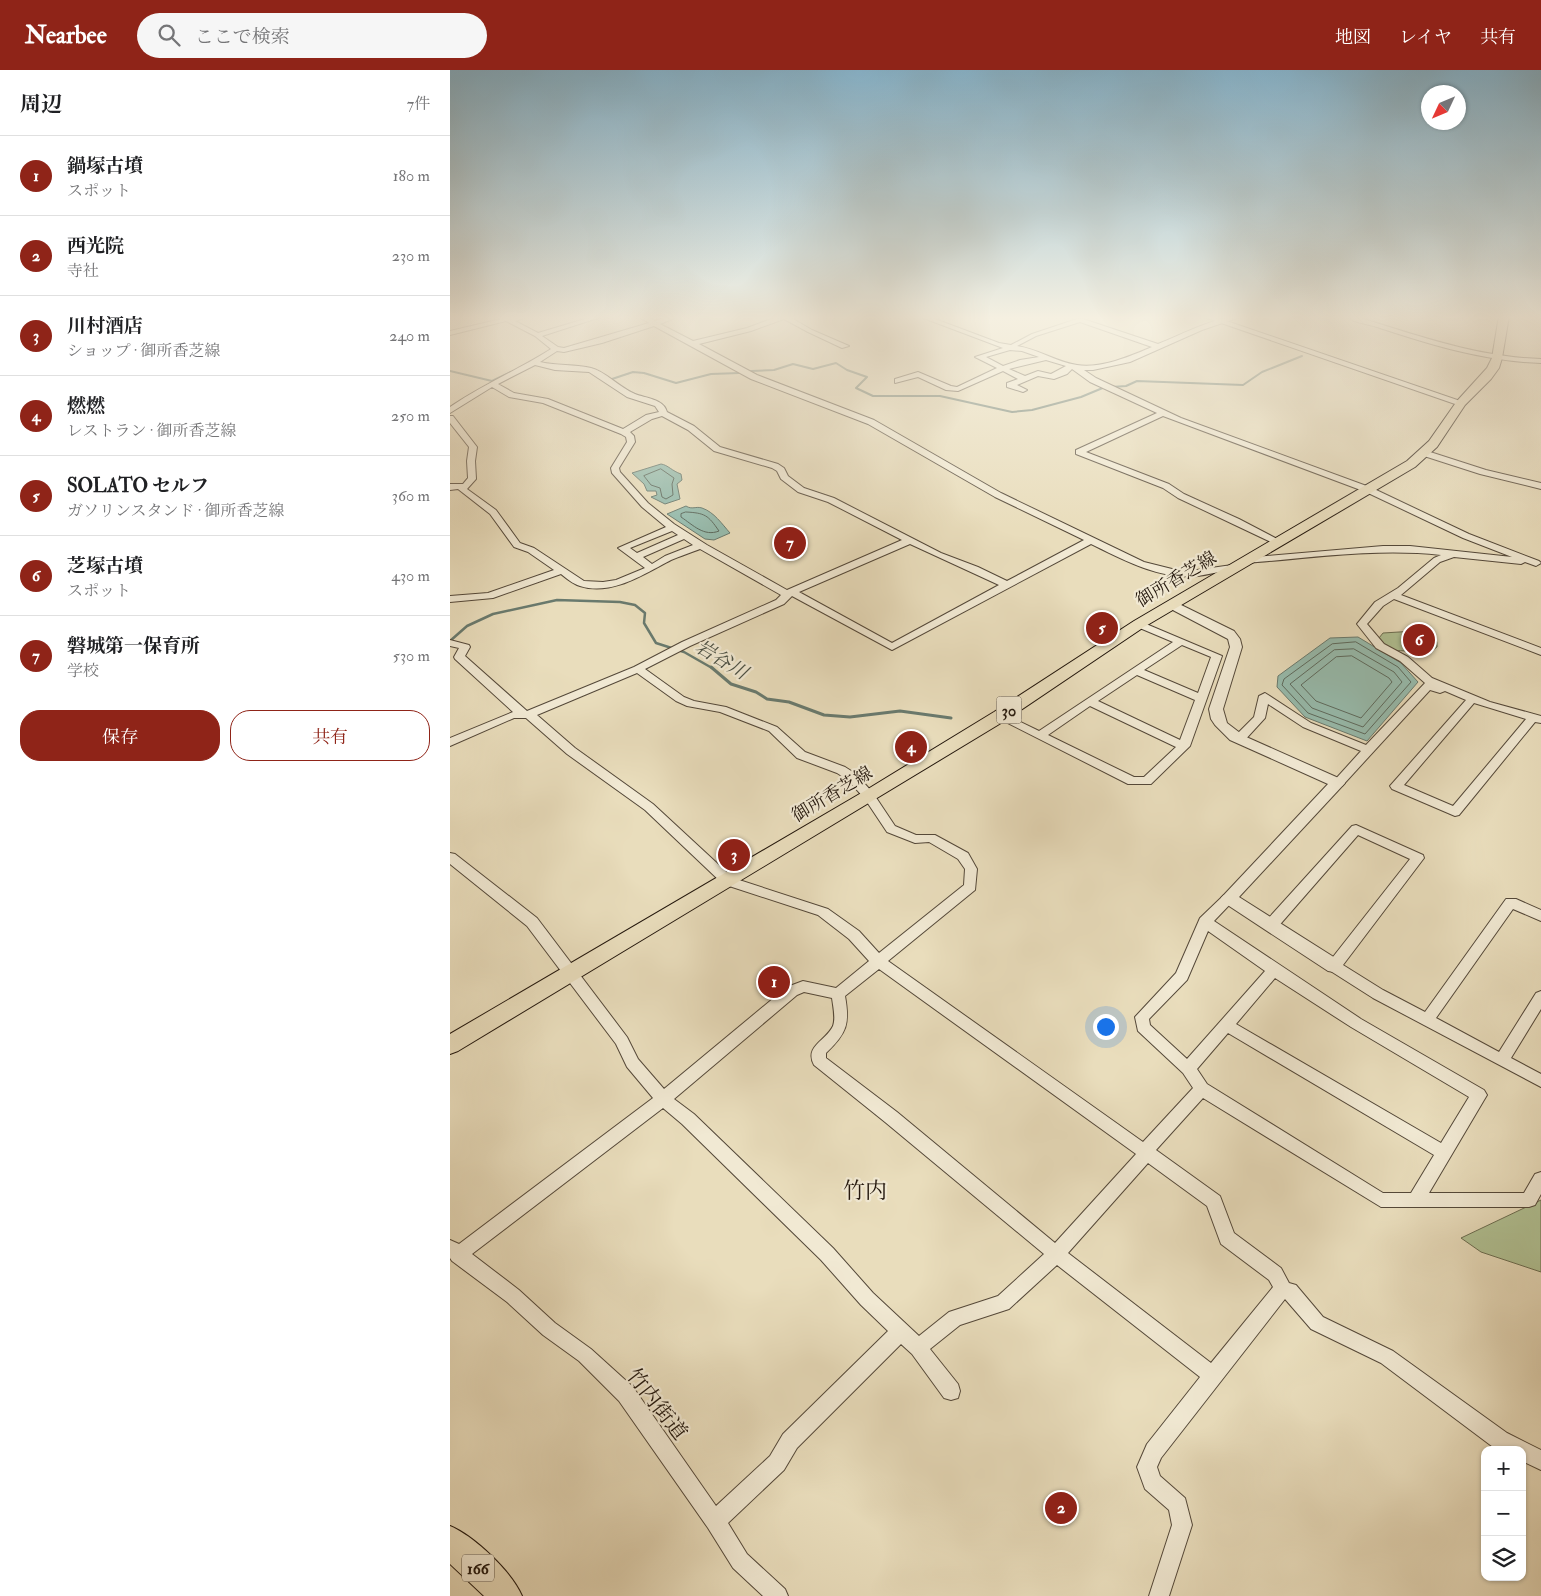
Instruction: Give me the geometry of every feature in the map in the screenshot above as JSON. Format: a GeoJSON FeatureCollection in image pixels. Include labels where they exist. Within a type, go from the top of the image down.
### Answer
{"type":"FeatureCollection","features":[{"type":"Feature","properties":{"kind":"highway","name":"166"},"geometry":{"type":"LineString","coordinates":[[450,1542],[493,1581],[505,1596]]}},
{"type":"Feature","properties":{"kind":"main road","name":"御所香芝線"},"geometry":{"type":"LineString","coordinates":[[450,1045],[1000,716],[1139,624],[1411,464],[1433,444],[1461,403],[1477,387]]}},
{"type":"Feature","properties":{"kind":"street"},"geometry":{"type":"LineString","coordinates":[[450,411],[487,387]]}},
{"type":"Feature","properties":{"kind":"street"},"geometry":{"type":"LineString","coordinates":[[498,387],[512,395],[545,401],[624,432],[630,436],[631,442],[616,468],[616,473],[630,486],[646,506],[702,545],[790,594],[845,620],[892,647],[1091,540]]}},
{"type":"Feature","properties":{"kind":"street"},"geometry":{"type":"LineString","coordinates":[[618,387],[630,395],[658,404],[662,407],[663,413]]}},
{"type":"Feature","properties":{"kind":"street"},"geometry":{"type":"LineString","coordinates":[[781,387],[871,422],[998,495],[1140,564],[1160,570],[1198,573],[1242,563],[1383,549],[1410,549],[1539,563]]}},
{"type":"Feature","properties":{"kind":"street"},"geometry":{"type":"LineString","coordinates":[[947,387],[958,389],[962,387]]}},
{"type":"Feature","properties":{"kind":"street"},"geometry":{"type":"LineString","coordinates":[[1016,387],[1023,390]]}},
{"type":"Feature","properties":{"kind":"street"},"geometry":{"type":"LineString","coordinates":[[1108,387],[1163,414],[1212,434],[1369,490],[1466,536],[1539,563]]}},
{"type":"Feature","properties":{"kind":"street"},"geometry":{"type":"LineString","coordinates":[[1414,387],[1461,403]]}},
{"type":"Feature","properties":{"kind":"street"},"geometry":{"type":"LineString","coordinates":[[624,432],[649,417],[663,413],[691,428],[717,449],[775,466],[781,470],[784,478],[801,490],[831,500],[938,556],[974,569],[1006,585]]}},
{"type":"Feature","properties":{"kind":"street"},"geometry":{"type":"LineString","coordinates":[[1163,414],[1079,452],[1166,486],[1181,496],[1278,542]]}},
{"type":"Feature","properties":{"kind":"street"},"geometry":{"type":"LineString","coordinates":[[450,418],[473,447],[471,461],[472,478],[462,489],[493,512],[516,545],[531,550],[582,584],[592,586],[619,582],[652,568],[668,558],[702,545]]}},
{"type":"Feature","properties":{"kind":"street"},"geometry":{"type":"LineString","coordinates":[[1424,453],[1483,472],[1541,486]]}},
{"type":"Feature","properties":{"kind":"street"},"geometry":{"type":"LineString","coordinates":[[450,487],[465,486]]}},
{"type":"Feature","properties":{"kind":"street"},"geometry":{"type":"LineString","coordinates":[[652,568],[623,548],[674,527]]}},
{"type":"Feature","properties":{"kind":"street"},"geometry":{"type":"LineString","coordinates":[[636,557],[687,535]]}},
{"type":"Feature","properties":{"kind":"street"},"geometry":{"type":"LineString","coordinates":[[450,742],[512,715],[525,713],[638,669],[686,644],[780,602],[790,594],[909,541]]}},
{"type":"Feature","properties":{"kind":"street"},"geometry":{"type":"LineString","coordinates":[[1452,554],[1438,560],[1379,604],[1362,624],[1380,646],[1404,659],[1428,680],[1486,704],[1537,722]]}},
{"type":"Feature","properties":{"kind":"street"},"geometry":{"type":"LineString","coordinates":[[450,599],[489,596],[562,570]]}},
{"type":"Feature","properties":{"kind":"street"},"geometry":{"type":"LineString","coordinates":[[1393,595],[1541,652]]}},
{"type":"Feature","properties":{"kind":"street"},"geometry":{"type":"LineString","coordinates":[[1173,605],[1230,634],[1234,639],[1236,647],[1215,712],[1219,723],[1226,731],[1239,739],[1338,783]]}},
{"type":"Feature","properties":{"kind":"street"},"geometry":{"type":"LineString","coordinates":[[1000,716],[1132,780],[1147,781],[1184,746],[1216,656],[1139,624]]}},
{"type":"Feature","properties":{"kind":"street"},"geometry":{"type":"LineString","coordinates":[[1040,736],[1181,642]]}},
{"type":"Feature","properties":{"kind":"street"},"geometry":{"type":"LineString","coordinates":[[452,643],[465,647],[459,658],[571,751],[649,807],[728,880],[823,912],[854,935],[879,962],[1214,1201],[1227,1238],[1275,1274],[1284,1290]]}},
{"type":"Feature","properties":{"kind":"street"},"geometry":{"type":"LineString","coordinates":[[638,669],[680,699],[691,704],[722,710],[759,722],[772,729],[801,755],[841,770],[852,777],[891,829],[915,840],[931,838],[950,847],[963,856],[972,869],[970,888],[838,994]]}},
{"type":"Feature","properties":{"kind":"street"},"geometry":{"type":"LineString","coordinates":[[1137,671],[1201,698]]}},
{"type":"Feature","properties":{"kind":"street"},"geometry":{"type":"LineString","coordinates":[[1537,722],[1498,714],[1428,685],[1338,783],[1205,922],[1182,976],[1142,1017],[1143,1027],[1188,1069],[1202,1089],[1381,1200],[1529,1200],[1541,1179]]}},
{"type":"Feature","properties":{"kind":"street"},"geometry":{"type":"LineString","coordinates":[[1239,739],[1259,718],[1265,696],[1307,725],[1368,750]]}},
{"type":"Feature","properties":{"kind":"street"},"geometry":{"type":"LineString","coordinates":[[1090,702],[1184,746]]}},
{"type":"Feature","properties":{"kind":"street"},"geometry":{"type":"LineString","coordinates":[[1469,702],[1396,786],[1455,812],[1537,722]]}},
{"type":"Feature","properties":{"kind":"street"},"geometry":{"type":"LineString","coordinates":[[1271,925],[1356,829],[1418,858],[1334,966]]}},
{"type":"Feature","properties":{"kind":"street"},"geometry":{"type":"LineString","coordinates":[[450,857],[532,922],[622,1041],[632,1063],[663,1099],[827,1254],[867,1299],[918,1348],[951,1391]]}},
{"type":"Feature","properties":{"kind":"street"},"geometry":{"type":"LineString","coordinates":[[1229,898],[1378,994],[1541,1081]]}},
{"type":"Feature","properties":{"kind":"street"},"geometry":{"type":"LineString","coordinates":[[1427,1020],[1511,902],[1541,916]]}},
{"type":"Feature","properties":{"kind":"street"},"geometry":{"type":"LineString","coordinates":[[1205,922],[1274,970],[1356,1023],[1480,1095],[1416,1201]]}},
{"type":"Feature","properties":{"kind":"street"},"geometry":{"type":"LineString","coordinates":[[1188,1069],[1274,970]]}},
{"type":"Feature","properties":{"kind":"street"},"geometry":{"type":"LineString","coordinates":[[454,1252],[663,1099],[792,991],[803,986],[838,994]]}},
{"type":"Feature","properties":{"kind":"street"},"geometry":{"type":"LineString","coordinates":[[838,994],[842,1014],[840,1030],[819,1050],[819,1061],[891,1117],[1056,1254],[1213,1376]]}},
{"type":"Feature","properties":{"kind":"street"},"geometry":{"type":"LineString","coordinates":[[1502,1060],[1541,997]]}},
{"type":"Feature","properties":{"kind":"street"},"geometry":{"type":"LineString","coordinates":[[1226,1025],[1444,1153]]}},
{"type":"Feature","properties":{"kind":"street"},"geometry":{"type":"LineString","coordinates":[[918,1348],[956,1318],[1003,1303],[1056,1254],[1142,1160],[1145,1151],[1202,1089]]}},
{"type":"Feature","properties":{"kind":"street","name":"竹内街道"},"geometry":{"type":"LineString","coordinates":[[454,1252],[513,1296],[549,1329],[585,1355],[626,1394],[714,1521],[740,1562],[778,1596]]}},
{"type":"Feature","properties":{"kind":"street"},"geometry":{"type":"LineString","coordinates":[[1159,1596],[1182,1525],[1178,1504],[1152,1482],[1147,1467],[1154,1452],[1278,1293],[1284,1290],[1290,1291],[1317,1324],[1387,1357],[1500,1440],[1513,1446]]}},
{"type":"Feature","properties":{"kind":"street"},"geometry":{"type":"LineString","coordinates":[[714,1521],[777,1464],[790,1441],[900,1332]]}},
{"type":"Feature","properties":{"kind":"street"},"geometry":{"type":"LineString","coordinates":[[1526,1452],[1541,1460]]}},
{"type":"Feature","properties":{"kind":"shaded area"},"geometry":{"type":"Polygon","coordinates":[[[1415,631],[1433,636],[1436,639],[1437,647],[1425,656],[1390,649],[1379,638],[1383,633],[1415,631]]]}},
{"type":"Feature","properties":{"kind":"shaded area"},"geometry":{"type":"Polygon","coordinates":[[[1541,1200],[1541,1272],[1481,1252],[1461,1238],[1541,1200]]]}},
{"type":"Feature","properties":{"kind":"water"},"geometry":{"type":"Polygon","coordinates":[[[661,464],[681,474],[682,480],[677,484],[680,499],[665,504],[651,497],[657,495],[656,491],[647,491],[644,484],[632,473],[661,464]]]}},
{"type":"Feature","properties":{"kind":"water"},"geometry":{"type":"Polygon","coordinates":[[[686,506],[710,512],[730,533],[714,540],[705,539],[667,514],[686,506]]]}},
{"type":"Feature","properties":{"kind":"water"},"geometry":{"type":"Polygon","coordinates":[[[1358,637],[1401,663],[1418,682],[1367,741],[1305,717],[1277,687],[1278,676],[1330,638],[1358,637]]]}},
{"type":"Feature","properties":{"kind":"waterway"},"geometry":{"type":"LineString","coordinates":[[857,387],[873,396],[940,396],[1012,412],[1032,410],[1081,397],[1104,387]]}},
{"type":"Feature","properties":{"kind":"waterway","name":"岩谷川"},"geometry":{"type":"LineString","coordinates":[[450,641],[467,626],[493,614],[557,600],[620,602],[635,605],[645,613],[644,623],[656,643],[684,652],[712,668]]}},
{"type":"Feature","properties":{"kind":"waterway","name":"岩谷川"},"geometry":{"type":"LineString","coordinates":[[711,667],[731,684],[756,692],[767,699],[789,702],[824,715],[850,717],[900,711],[951,718]]}},
{"type":"Feature","properties":{"kind":"place","name":"磐城第一保育所"},"geometry":{"type":"Point","coordinates":[790,543]}},
{"type":"Feature","properties":{"kind":"place","name":"SOLATO セルフ"},"geometry":{"type":"Point","coordinates":[1102,628]}},
{"type":"Feature","properties":{"kind":"place","name":"芝塚古墳"},"geometry":{"type":"Point","coordinates":[1419,640]}},
{"type":"Feature","properties":{"kind":"place","name":"燃燃"},"geometry":{"type":"Point","coordinates":[911,747]}},
{"type":"Feature","properties":{"kind":"place","name":"川村酒店"},"geometry":{"type":"Point","coordinates":[734,855]}},
{"type":"Feature","properties":{"kind":"place","name":"鍋塚古墳"},"geometry":{"type":"Point","coordinates":[774,982]}},
{"type":"Feature","properties":{"kind":"place","name":"西光院"},"geometry":{"type":"Point","coordinates":[1061,1508]}},
{"type":"Feature","properties":{"kind":"district","name":"竹内"},"geometry":{"type":"Point","coordinates":[865,1190]}}]}
